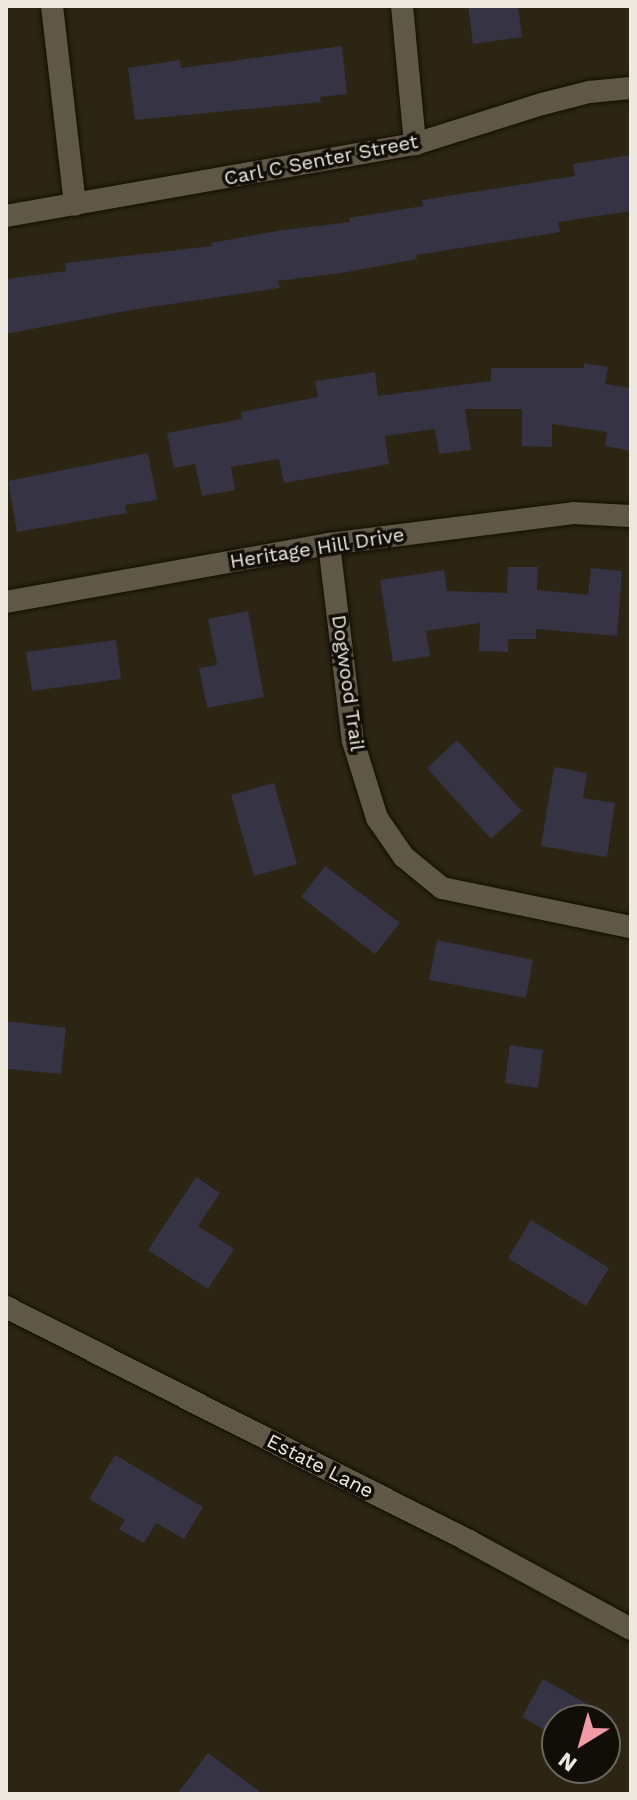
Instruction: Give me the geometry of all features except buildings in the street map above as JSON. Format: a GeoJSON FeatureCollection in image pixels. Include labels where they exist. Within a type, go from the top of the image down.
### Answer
{"type":"FeatureCollection","features":[{"type":"Feature","properties":{"kind":"street"},"geometry":{"type":"LineString","coordinates":[[52,6],[75,205]]}},
{"type":"Feature","properties":{"kind":"street"},"geometry":{"type":"LineString","coordinates":[[402,6],[415,144]]}},
{"type":"Feature","properties":{"kind":"street","name":"Carl C Senter Street"},"geometry":{"type":"LineString","coordinates":[[6,216],[415,144],[542,104],[589,92],[631,88]]}},
{"type":"Feature","properties":{"kind":"street","name":"Heritage Hill Drive"},"geometry":{"type":"LineString","coordinates":[[6,602],[329,544],[573,513],[631,516]]}},
{"type":"Feature","properties":{"kind":"street","name":"Dogwood Trail"},"geometry":{"type":"LineString","coordinates":[[329,544],[353,741],[377,818],[404,857],[442,888],[631,927]]}},
{"type":"Feature","properties":{"kind":"street","name":"Estate Lane"},"geometry":{"type":"LineString","coordinates":[[6,1307],[469,1541],[631,1629]]}}]}
